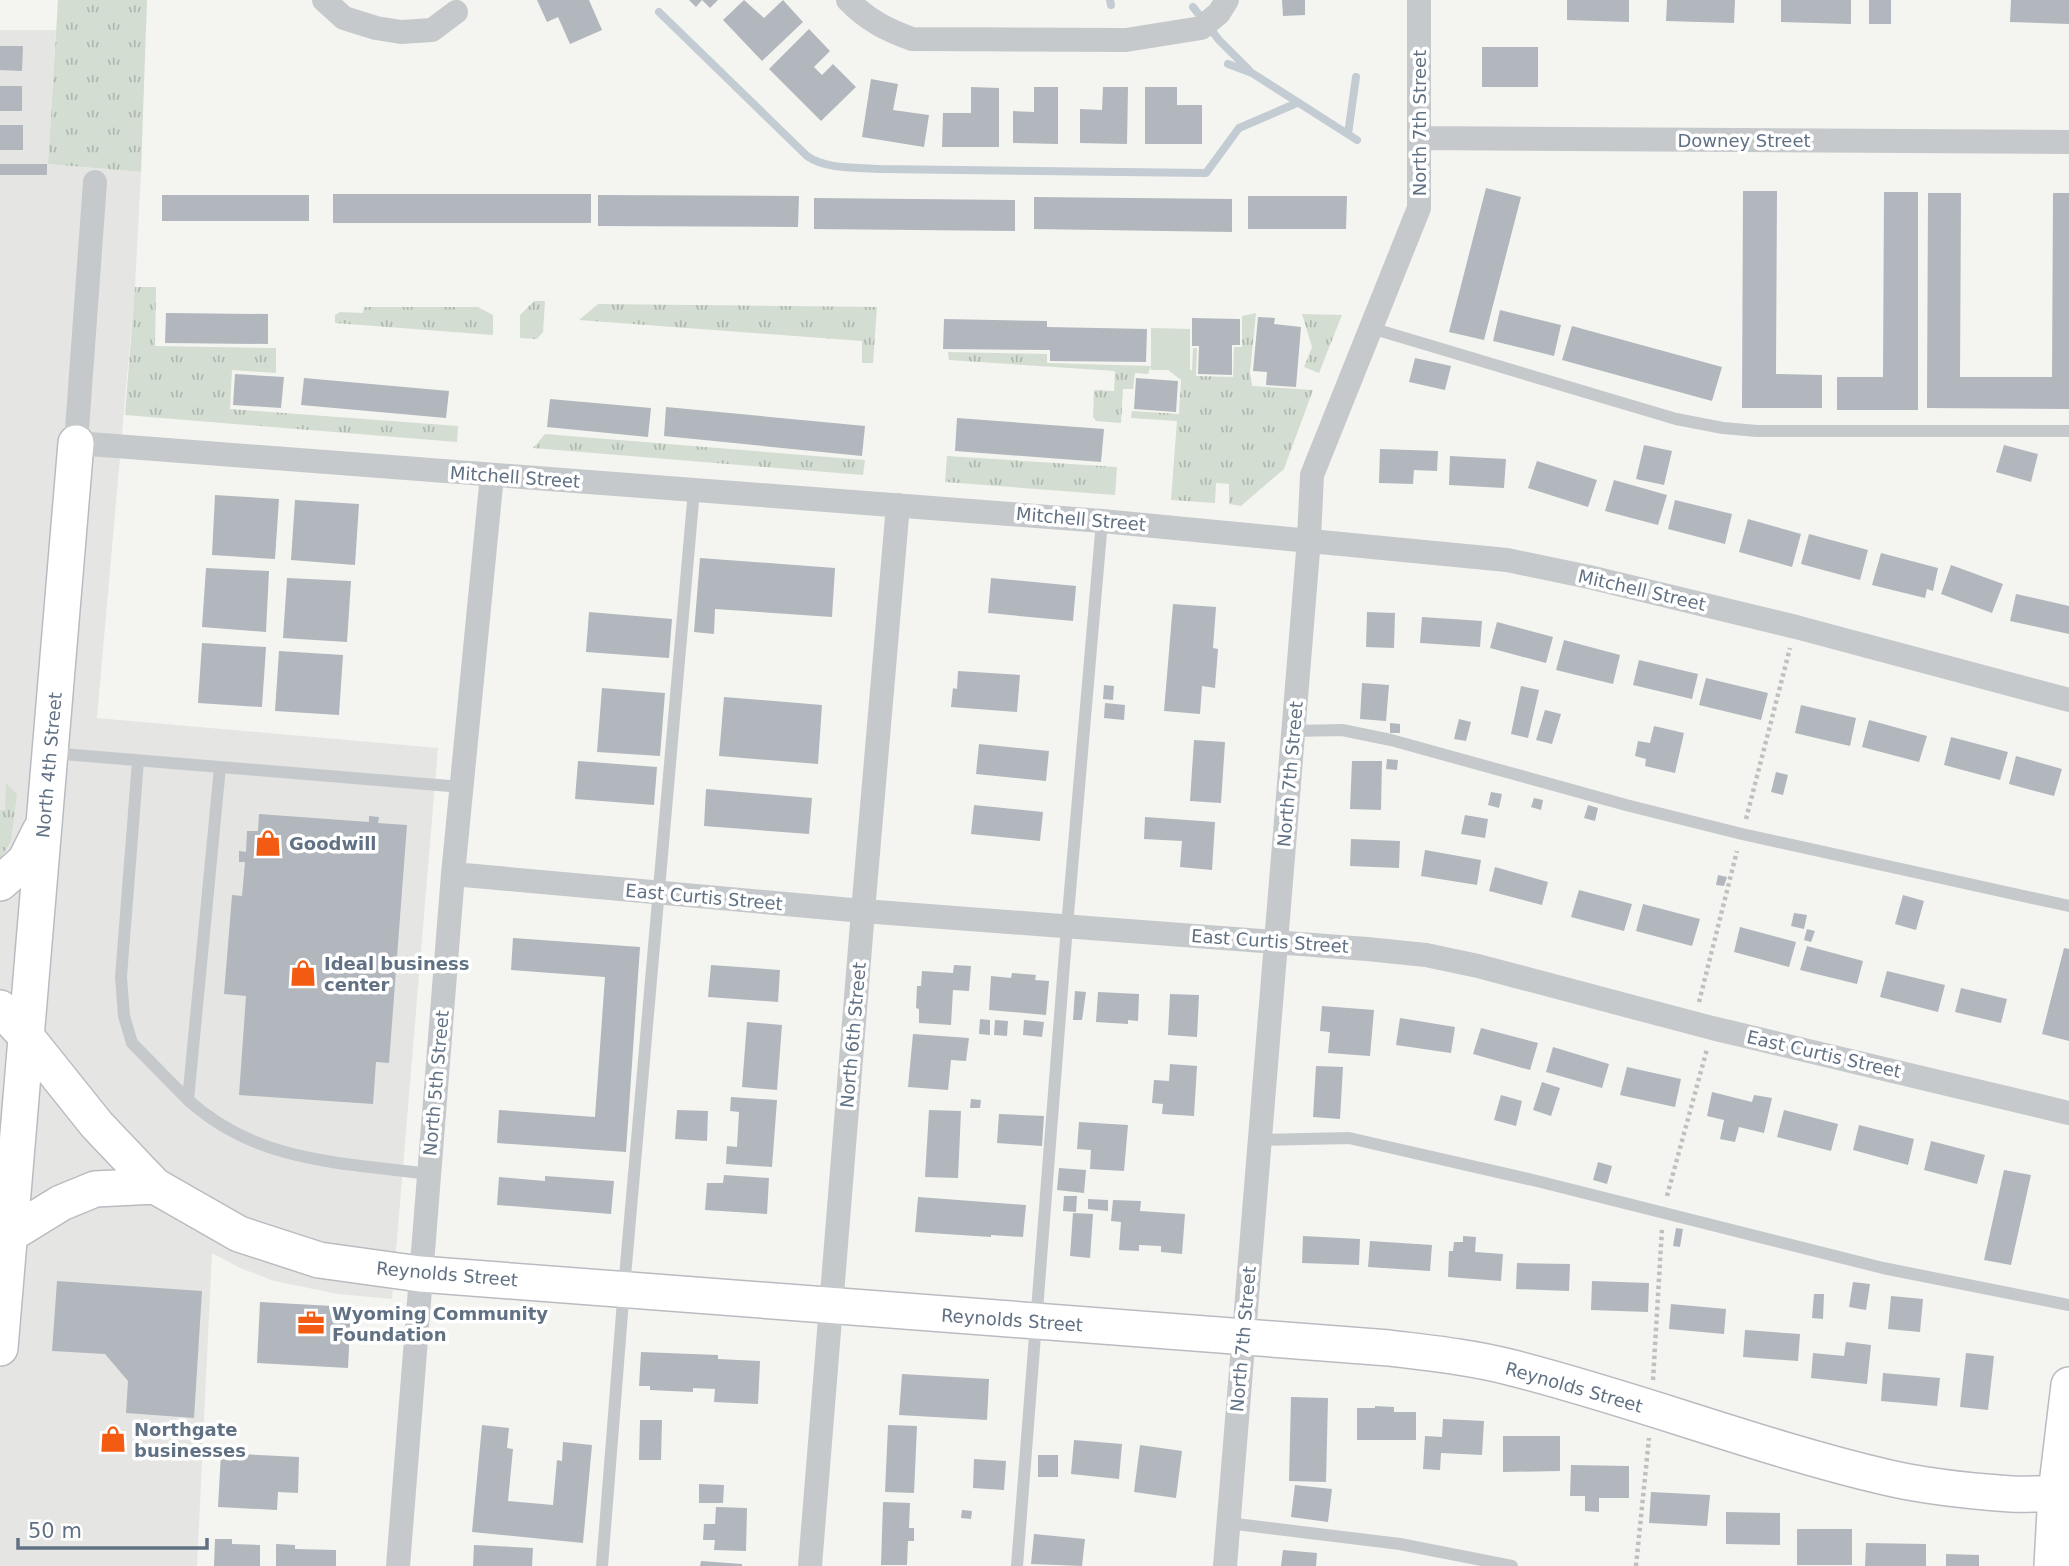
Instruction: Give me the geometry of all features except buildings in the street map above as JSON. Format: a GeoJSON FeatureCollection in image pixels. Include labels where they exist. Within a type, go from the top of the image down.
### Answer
{"type":"FeatureCollection","features":[{"type":"Feature","properties":{"kind":"main road","name":"North 4th Street"},"geometry":{"type":"LineString","coordinates":[[0,1348],[5,1234],[25,1035],[76,443]]}},
{"type":"Feature","properties":{"kind":"main road"},"geometry":{"type":"LineString","coordinates":[[0,883],[25,861],[43,825]]}},
{"type":"Feature","properties":{"kind":"main road"},"geometry":{"type":"LineString","coordinates":[[0,1008],[25,1035]]}},
{"type":"Feature","properties":{"kind":"main road","name":"Reynolds Street"},"geometry":{"type":"LineString","coordinates":[[25,1035],[97,1125],[155,1186],[239,1234],[319,1260],[420,1274],[1389,1348],[1454,1356],[1508,1367],[1820,1461],[1889,1478],[1947,1488],[2002,1493],[2062,1494]]}},
{"type":"Feature","properties":{"kind":"main road"},"geometry":{"type":"LineString","coordinates":[[5,1234],[61,1203],[95,1189],[155,1186]]}},
{"type":"Feature","properties":{"kind":"main road"},"geometry":{"type":"LineString","coordinates":[[2052,1566],[2062,1494],[2069,1385]]}},
{"type":"Feature","properties":{"kind":"street"},"geometry":{"type":"LineString","coordinates":[[324,0],[344,18],[401,32],[432,30],[456,12]]}},
{"type":"Feature","properties":{"kind":"street"},"geometry":{"type":"LineString","coordinates":[[848,0],[862,14],[886,30],[912,39],[1126,40],[1201,28],[1219,13],[1227,0]]}},
{"type":"Feature","properties":{"kind":"street","name":"North 7th Street"},"geometry":{"type":"LineString","coordinates":[[1224,1566],[1309,540],[1312,475],[1419,208],[1419,0]]}},
{"type":"Feature","properties":{"kind":"street","name":"Downey Street"},"geometry":{"type":"LineString","coordinates":[[1419,138],[2069,142]]}},
{"type":"Feature","properties":{"kind":"street","name":"North 4th Street"},"geometry":{"type":"LineString","coordinates":[[76,443],[94,182]]}},
{"type":"Feature","properties":{"kind":"street","name":"Mitchell Street"},"geometry":{"type":"LineString","coordinates":[[76,443],[1102,521],[1507,560],[1796,627],[2069,700]]}},
{"type":"Feature","properties":{"kind":"street","name":"North 5th Street"},"geometry":{"type":"LineString","coordinates":[[398,1566],[453,874],[492,475]]}},
{"type":"Feature","properties":{"kind":"street","name":"North 6th Street"},"geometry":{"type":"LineString","coordinates":[[810,1566],[898,505]]}},
{"type":"Feature","properties":{"kind":"street","name":"East Curtis Street"},"geometry":{"type":"LineString","coordinates":[[453,874],[863,911],[1426,956],[1478,966],[1712,1028],[2069,1113]]}},
{"type":"Feature","properties":{"kind":"lane"},"geometry":{"type":"LineString","coordinates":[[1371,328],[1676,419],[1723,428],[2069,431]]}},
{"type":"Feature","properties":{"kind":"lane"},"geometry":{"type":"LineString","coordinates":[[602,1566],[694,490]]}},
{"type":"Feature","properties":{"kind":"lane"},"geometry":{"type":"LineString","coordinates":[[1017,1566],[1102,521]]}},
{"type":"Feature","properties":{"kind":"lane"},"geometry":{"type":"LineString","coordinates":[[1293,731],[1342,730],[1391,740],[1626,805],[2069,906]]}},
{"type":"Feature","properties":{"kind":"lane"},"geometry":{"type":"LineString","coordinates":[[50,753],[462,788]]}},
{"type":"Feature","properties":{"kind":"lane"},"geometry":{"type":"LineString","coordinates":[[138,761],[121,977],[124,1016],[132,1043],[210,1120],[242,1138],[294,1156],[428,1174]]}},
{"type":"Feature","properties":{"kind":"lane"},"geometry":{"type":"LineString","coordinates":[[188,1100],[220,767]]}},
{"type":"Feature","properties":{"kind":"lane"},"geometry":{"type":"LineString","coordinates":[[1259,1140],[1349,1138],[1537,1181],[1883,1268],[2069,1305]]}},
{"type":"Feature","properties":{"kind":"lane"},"geometry":{"type":"LineString","coordinates":[[1228,1523],[1400,1544],[1513,1566]]}},
{"type":"Feature","properties":{"kind":"path"},"geometry":{"type":"LineString","coordinates":[[1636,1566],[1652,1410],[1663,1213],[1712,1028]]}},
{"type":"Feature","properties":{"kind":"shaded area"},"geometry":{"type":"Polygon","coordinates":[[[0,30],[56,30],[48,164],[141,172],[135,287],[97,718],[438,748],[392,1299],[338,1294],[274,1281],[240,1268],[212,1253],[197,1566],[0,1566],[0,30]]]}},
{"type":"Feature","properties":{"kind":"green space"},"geometry":{"type":"Polygon","coordinates":[[[58,0],[147,0],[141,172],[48,164],[58,0]]]}},
{"type":"Feature","properties":{"kind":"green space"},"geometry":{"type":"Polygon","coordinates":[[[135,287],[156,287],[155,346],[276,348],[276,373],[232,370],[230,409],[458,426],[457,442],[125,415],[135,287]]]}},
{"type":"Feature","properties":{"kind":"green space"},"geometry":{"type":"Polygon","coordinates":[[[534,301],[545,301],[543,332],[537,339],[520,338],[520,315],[534,301]]]}},
{"type":"Feature","properties":{"kind":"green space"},"geometry":{"type":"Polygon","coordinates":[[[598,304],[877,307],[873,363],[862,363],[862,341],[579,320],[598,304]]]}},
{"type":"Feature","properties":{"kind":"green space"},"geometry":{"type":"Polygon","coordinates":[[[364,307],[478,307],[493,315],[493,335],[335,323],[335,315],[340,312],[363,313],[364,307]]]}},
{"type":"Feature","properties":{"kind":"green space"},"geometry":{"type":"Polygon","coordinates":[[[1256,313],[1250,372],[1252,386],[1313,390],[1284,469],[1241,506],[1229,504],[1229,484],[1216,483],[1215,503],[1171,500],[1177,421],[1131,418],[1132,411],[1179,414],[1181,380],[1168,370],[1192,370],[1193,348],[1197,348],[1196,376],[1233,377],[1234,347],[1242,347],[1242,316],[1256,313]]]}},
{"type":"Feature","properties":{"kind":"green space"},"geometry":{"type":"Polygon","coordinates":[[[1302,314],[1342,315],[1319,373],[1304,367],[1312,347],[1302,314]]]}},
{"type":"Feature","properties":{"kind":"green space"},"geometry":{"type":"Polygon","coordinates":[[[1151,328],[1190,329],[1190,370],[1151,370],[1151,328]]]}},
{"type":"Feature","properties":{"kind":"green space"},"geometry":{"type":"Polygon","coordinates":[[[948,352],[1047,354],[1047,363],[1151,366],[1148,374],[1135,373],[1133,389],[1123,389],[1121,423],[1096,421],[1093,417],[1094,390],[1114,391],[1115,371],[949,360],[948,352]]]}},
{"type":"Feature","properties":{"kind":"green space"},"geometry":{"type":"Polygon","coordinates":[[[545,434],[865,460],[863,475],[533,448],[545,434]]]}},
{"type":"Feature","properties":{"kind":"green space"},"geometry":{"type":"Polygon","coordinates":[[[947,456],[1117,467],[1115,495],[945,482],[947,456]]]}},
{"type":"Feature","properties":{"kind":"green space"},"geometry":{"type":"Polygon","coordinates":[[[6,783],[17,794],[11,841],[0,859],[0,810],[5,810],[6,783]]]}},
{"type":"Feature","properties":{"kind":"waterway"},"geometry":{"type":"LineString","coordinates":[[1110,0],[1111,5]]}},
{"type":"Feature","properties":{"kind":"waterway"},"geometry":{"type":"LineString","coordinates":[[1193,7],[1219,40],[1249,70]]}},
{"type":"Feature","properties":{"kind":"waterway"},"geometry":{"type":"LineString","coordinates":[[659,12],[807,156],[833,166],[1206,173],[1239,128],[1297,103]]}},
{"type":"Feature","properties":{"kind":"waterway"},"geometry":{"type":"LineString","coordinates":[[1228,64],[1252,73],[1357,140]]}},
{"type":"Feature","properties":{"kind":"waterway"},"geometry":{"type":"LineString","coordinates":[[1348,134],[1356,77]]}},
{"type":"Feature","properties":{"kind":"place","name":"Goodwill"},"geometry":{"type":"Point","coordinates":[268,843]}},
{"type":"Feature","properties":{"kind":"place","name":"Ideal business center"},"geometry":{"type":"Point","coordinates":[303,973]}},
{"type":"Feature","properties":{"kind":"place","name":"Wyoming Community Foundation"},"geometry":{"type":"Point","coordinates":[311,1323]}},
{"type":"Feature","properties":{"kind":"place","name":"Northgate businesses"},"geometry":{"type":"Point","coordinates":[113,1439]}}]}
